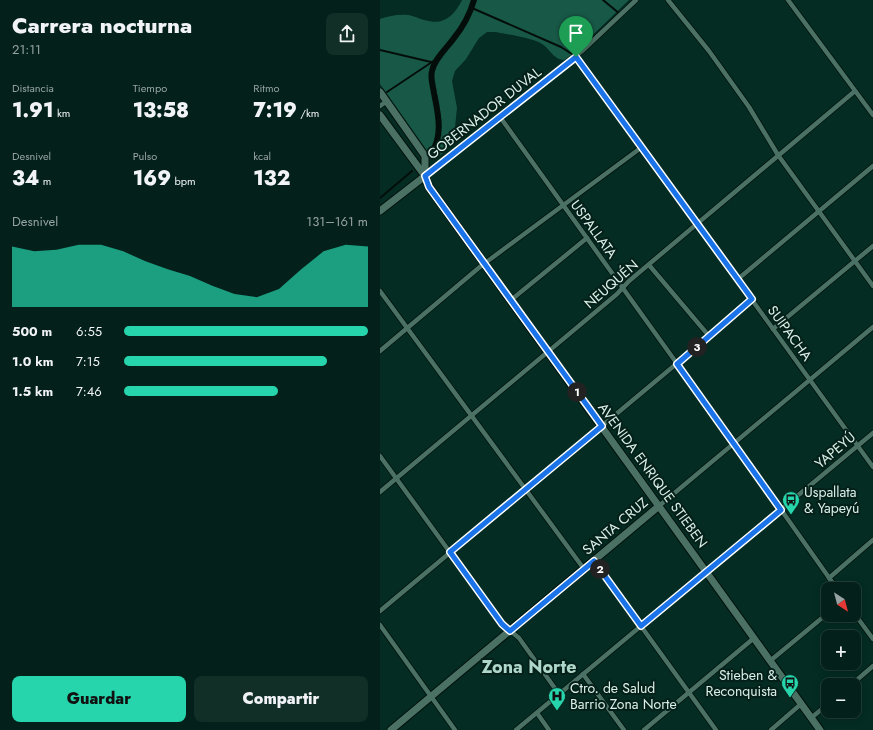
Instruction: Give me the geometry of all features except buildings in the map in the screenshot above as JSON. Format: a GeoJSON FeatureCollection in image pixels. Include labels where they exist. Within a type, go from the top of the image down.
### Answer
{"type":"FeatureCollection","features":[{"type":"Feature","properties":{"kind":"main road","name":"AVENIDA ENRIQUE STIEBEN"},"geometry":{"type":"LineString","coordinates":[[380,92],[425,156],[425,176]]}},
{"type":"Feature","properties":{"kind":"main road","name":"AVENIDA ENRIQUE STIEBEN"},"geometry":{"type":"LineString","coordinates":[[380,115],[425,176],[429,187],[820,730]]}},
{"type":"Feature","properties":{"kind":"main road","name":"GOBERNADOR DUVAL"},"geometry":{"type":"LineString","coordinates":[[380,211],[425,176]]}},
{"type":"Feature","properties":{"kind":"main road","name":"SANTA CRUZ"},"geometry":{"type":"LineString","coordinates":[[391,730],[659,506]]}},
{"type":"Feature","properties":{"kind":"street","name":"GOBERNADOR DUVAL"},"geometry":{"type":"LineString","coordinates":[[425,176],[576,57],[636,0]]}},
{"type":"Feature","properties":{"kind":"street"},"geometry":{"type":"LineString","coordinates":[[668,0],[709,51],[750,107],[778,155],[873,286]]}},
{"type":"Feature","properties":{"kind":"street"},"geometry":{"type":"LineString","coordinates":[[788,0],[873,115]]}},
{"type":"Feature","properties":{"kind":"street","name":"SUIPACHA"},"geometry":{"type":"LineString","coordinates":[[576,57],[873,467]]}},
{"type":"Feature","properties":{"kind":"street","name":"NEUQUÉN"},"geometry":{"type":"LineString","coordinates":[[380,492],[617,294],[855,90]]}},
{"type":"Feature","properties":{"kind":"street"},"geometry":{"type":"LineString","coordinates":[[380,106],[386,101]]}},
{"type":"Feature","properties":{"kind":"street","name":"USPALLATA"},"geometry":{"type":"LineString","coordinates":[[500,117],[832,582]]}},
{"type":"Feature","properties":{"kind":"street"},"geometry":{"type":"LineString","coordinates":[[380,351],[484,263],[642,148]]}},
{"type":"Feature","properties":{"kind":"street"},"geometry":{"type":"LineString","coordinates":[[738,279],[873,166]]}},
{"type":"Feature","properties":{"kind":"street"},"geometry":{"type":"LineString","coordinates":[[511,300],[587,238]]}},
{"type":"Feature","properties":{"kind":"street"},"geometry":{"type":"LineString","coordinates":[[773,329],[873,246]]}},
{"type":"Feature","properties":{"kind":"street"},"geometry":{"type":"LineString","coordinates":[[649,265],[709,336]]}},
{"type":"Feature","properties":{"kind":"street"},"geometry":{"type":"LineString","coordinates":[[380,291],[584,569]]}},
{"type":"Feature","properties":{"kind":"street"},"geometry":{"type":"LineString","coordinates":[[380,611],[677,364],[752,299]]}},
{"type":"Feature","properties":{"kind":"street","name":"SANTA CRUZ"},"geometry":{"type":"LineString","coordinates":[[659,506],[873,326]]}},
{"type":"Feature","properties":{"kind":"street","name":"YAPEYÚ"},"geometry":{"type":"LineString","coordinates":[[516,730],[873,433]]}},
{"type":"Feature","properties":{"kind":"street"},"geometry":{"type":"LineString","coordinates":[[380,456],[502,624],[519,638],[559,694]]}},
{"type":"Feature","properties":{"kind":"street"},"geometry":{"type":"LineString","coordinates":[[829,578],[873,540]]}},
{"type":"Feature","properties":{"kind":"street"},"geometry":{"type":"LineString","coordinates":[[594,561],[716,730]]}},
{"type":"Feature","properties":{"kind":"street"},"geometry":{"type":"LineString","coordinates":[[770,661],[821,619]]}},
{"type":"Feature","properties":{"kind":"street"},"geometry":{"type":"LineString","coordinates":[[861,622],[873,639]]}},
{"type":"Feature","properties":{"kind":"street"},"geometry":{"type":"LineString","coordinates":[[380,625],[455,730]]}},
{"type":"Feature","properties":{"kind":"street"},"geometry":{"type":"LineString","coordinates":[[644,730],[754,638]]}},
{"type":"Feature","properties":{"kind":"street"},"geometry":{"type":"LineString","coordinates":[[859,678],[873,666]]}},
{"type":"Feature","properties":{"kind":"street"},"geometry":{"type":"LineString","coordinates":[[583,674],[624,730]]}},
{"type":"Feature","properties":{"kind":"street"},"geometry":{"type":"LineString","coordinates":[[771,730],[802,704]]}},
{"type":"Feature","properties":{"kind":"street"},"geometry":{"type":"LineString","coordinates":[[811,718],[821,710]]}},
{"type":"Feature","properties":{"kind":"street"},"geometry":{"type":"LineString","coordinates":[[536,713],[549,730]]}},
{"type":"Feature","properties":{"kind":"green space"},"geometry":{"type":"Polygon","coordinates":[[[462,0],[629,0],[573,54],[564,60],[557,58],[542,44],[526,38],[496,32],[487,32],[479,38],[466,59],[455,71],[452,81],[457,108],[455,127],[450,141],[443,153],[434,158],[430,155],[380,84],[380,19],[404,15],[435,22],[445,20],[453,14],[462,0]]]}},
{"type":"Feature","properties":{"kind":"waterway"},"geometry":{"type":"LineString","coordinates":[[430,155],[437,141],[439,125],[431,74],[438,58],[463,25],[474,0]]}},
{"type":"Feature","properties":{"kind":"waterway"},"geometry":{"type":"LineString","coordinates":[[603,0],[620,14]]}},
{"type":"Feature","properties":{"kind":"waterway"},"geometry":{"type":"LineString","coordinates":[[472,8],[561,47],[575,56]]}},
{"type":"Feature","properties":{"kind":"waterway"},"geometry":{"type":"LineString","coordinates":[[380,50],[431,62]]}},
{"type":"Feature","properties":{"kind":"waterway"},"geometry":{"type":"LineString","coordinates":[[387,92],[438,58]]}},
{"type":"Feature","properties":{"kind":"waterway"},"geometry":{"type":"LineString","coordinates":[[380,198],[412,171]]}},
{"type":"Feature","properties":{"kind":"place","name":"Uspallata & Yapeyú"},"geometry":{"type":"Point","coordinates":[791,515]}},
{"type":"Feature","properties":{"kind":"place","name":"Stieben & Reconquista"},"geometry":{"type":"Point","coordinates":[790,698]}},
{"type":"Feature","properties":{"kind":"place","name":"Ctro. de Salud Barrio Zona Norte"},"geometry":{"type":"Point","coordinates":[557,711]}},
{"type":"Feature","properties":{"kind":"district","name":"Zona Norte"},"geometry":{"type":"Point","coordinates":[529,667]}},
{"type":"Feature","properties":{"kind":"route"},"geometry":{"type":"LineString","coordinates":[[576,57],[752,299],[677,364],[781,510],[641,626],[594,561],[510,631],[502,624],[450,552],[602,426],[429,187],[425,176],[576,57]]}}]}
